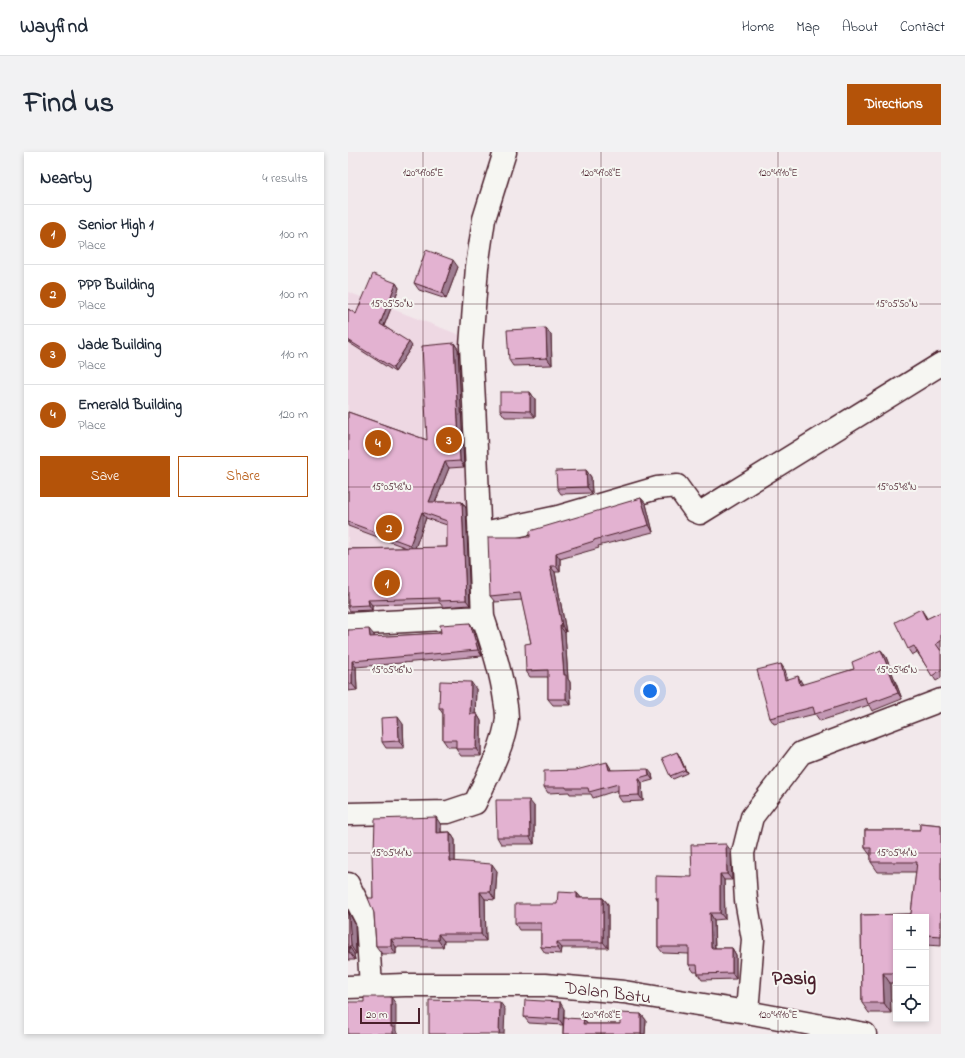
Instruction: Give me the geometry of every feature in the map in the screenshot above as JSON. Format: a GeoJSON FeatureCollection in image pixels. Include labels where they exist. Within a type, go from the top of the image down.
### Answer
{"type":"FeatureCollection","features":[{"type":"Feature","properties":{"kind":"street"},"geometry":{"type":"LineString","coordinates":[[348,814],[448,812],[475,803],[487,778],[501,742],[507,717],[503,686],[497,659],[483,618],[471,346],[477,267],[484,219],[505,152]]}},
{"type":"Feature","properties":{"kind":"street"},"geometry":{"type":"LineString","coordinates":[[479,534],[558,517],[657,488],[677,486],[695,512],[700,513],[941,364]]}},
{"type":"Feature","properties":{"kind":"street"},"geometry":{"type":"LineString","coordinates":[[348,624],[483,618]]}},
{"type":"Feature","properties":{"kind":"street"},"geometry":{"type":"LineString","coordinates":[[747,1012],[753,939],[746,900],[744,852],[752,817],[801,753],[941,700]]}},
{"type":"Feature","properties":{"kind":"street"},"geometry":{"type":"LineString","coordinates":[[348,884],[367,921],[370,987]]}},
{"type":"Feature","properties":{"kind":"street","name":"Dalan Batu"},"geometry":{"type":"LineString","coordinates":[[348,987],[405,985],[546,985],[624,992],[747,1012],[866,1034]]}},
{"type":"Feature","properties":{"kind":"shaded area"},"geometry":{"type":"Polygon","coordinates":[[[348,292],[465,337],[474,607],[348,612],[348,292]]]}},
{"type":"Feature","properties":{"kind":"building"},"geometry":{"type":"Polygon","coordinates":[[[426,250],[453,260],[442,293],[414,283],[426,250]]]}},
{"type":"Feature","properties":{"kind":"building"},"geometry":{"type":"Polygon","coordinates":[[[373,274],[396,283],[380,324],[409,342],[393,368],[348,340],[348,309],[356,314],[373,274]]]}},
{"type":"Feature","properties":{"kind":"building"},"geometry":{"type":"Polygon","coordinates":[[[546,328],[547,358],[509,360],[507,330],[546,328]]]}},
{"type":"Feature","properties":{"kind":"building"},"geometry":{"type":"Polygon","coordinates":[[[454,343],[460,461],[445,462],[429,502],[462,502],[466,600],[439,601],[439,598],[368,600],[369,605],[348,606],[348,549],[447,547],[447,521],[422,512],[410,545],[348,522],[348,412],[427,440],[422,346],[454,343]]]}},
{"type":"Feature","properties":{"kind":"building"},"geometry":{"type":"Polygon","coordinates":[[[500,392],[530,392],[530,411],[500,410],[500,392]]]}},
{"type":"Feature","properties":{"kind":"building"},"geometry":{"type":"Polygon","coordinates":[[[586,470],[587,487],[557,488],[556,471],[586,470]]]}},
{"type":"Feature","properties":{"kind":"building"},"geometry":{"type":"Polygon","coordinates":[[[641,498],[649,525],[594,540],[556,553],[556,566],[550,566],[562,626],[560,626],[564,675],[566,675],[566,699],[548,699],[548,670],[526,671],[525,644],[531,643],[520,593],[490,596],[488,537],[530,537],[530,531],[641,498]]]}},
{"type":"Feature","properties":{"kind":"building"},"geometry":{"type":"Polygon","coordinates":[[[921,609],[926,619],[941,612],[941,641],[936,644],[941,651],[941,670],[932,676],[914,646],[908,649],[895,622],[921,609]]]}},
{"type":"Feature","properties":{"kind":"building"},"geometry":{"type":"Polygon","coordinates":[[[470,623],[478,650],[352,661],[352,684],[348,684],[348,630],[369,629],[370,637],[441,633],[440,625],[470,623]]]}},
{"type":"Feature","properties":{"kind":"building"},"geometry":{"type":"Polygon","coordinates":[[[881,650],[898,693],[868,704],[866,698],[815,714],[813,707],[770,718],[757,670],[781,664],[785,680],[798,676],[800,685],[854,669],[852,662],[881,650]]]}},
{"type":"Feature","properties":{"kind":"building"},"geometry":{"type":"Polygon","coordinates":[[[440,681],[471,682],[470,714],[477,714],[476,749],[456,749],[456,740],[443,740],[443,708],[439,708],[440,681]]]}},
{"type":"Feature","properties":{"kind":"building"},"geometry":{"type":"Polygon","coordinates":[[[398,717],[399,741],[382,742],[381,718],[398,717]]]}},
{"type":"Feature","properties":{"kind":"building"},"geometry":{"type":"Polygon","coordinates":[[[677,752],[685,770],[670,776],[662,758],[677,752]]]}},
{"type":"Feature","properties":{"kind":"building"},"geometry":{"type":"Polygon","coordinates":[[[607,762],[609,770],[648,769],[649,775],[639,778],[639,795],[618,796],[618,784],[589,792],[588,788],[544,787],[544,771],[576,770],[607,762]]]}},
{"type":"Feature","properties":{"kind":"building"},"geometry":{"type":"Polygon","coordinates":[[[496,800],[529,800],[530,837],[497,837],[496,800]]]}},
{"type":"Feature","properties":{"kind":"building"},"geometry":{"type":"Polygon","coordinates":[[[436,817],[436,833],[450,832],[450,861],[492,864],[490,892],[480,892],[481,934],[438,934],[438,940],[391,939],[391,946],[376,946],[374,913],[368,898],[373,898],[372,851],[374,851],[375,819],[436,817]]]}},
{"type":"Feature","properties":{"kind":"building"},"geometry":{"type":"Polygon","coordinates":[[[920,823],[941,825],[941,936],[929,935],[929,914],[911,914],[917,862],[871,862],[871,848],[865,848],[865,830],[920,830],[920,823]]]}},
{"type":"Feature","properties":{"kind":"building"},"geometry":{"type":"Polygon","coordinates":[[[726,844],[727,874],[720,874],[720,913],[710,913],[711,948],[732,948],[732,973],[698,974],[697,965],[689,965],[689,947],[658,947],[658,897],[656,897],[656,876],[692,877],[691,845],[726,844]]]}},
{"type":"Feature","properties":{"kind":"building"},"geometry":{"type":"Polygon","coordinates":[[[558,892],[577,893],[577,898],[603,898],[603,942],[557,942],[557,948],[541,947],[541,923],[515,923],[515,904],[557,904],[558,892]]]}},
{"type":"Feature","properties":{"kind":"building"},"geometry":{"type":"Polygon","coordinates":[[[348,914],[351,946],[349,946],[349,952],[348,952],[348,914]]]}},
{"type":"Feature","properties":{"kind":"building"},"geometry":{"type":"Polygon","coordinates":[[[893,914],[893,973],[883,973],[884,1003],[862,1003],[861,915],[893,914]]]}},
{"type":"Feature","properties":{"kind":"building"},"geometry":{"type":"Polygon","coordinates":[[[364,997],[391,997],[391,1027],[393,1027],[393,1034],[348,1034],[348,1002],[364,1002],[364,997]]]}},
{"type":"Feature","properties":{"kind":"building"},"geometry":{"type":"Polygon","coordinates":[[[429,1000],[500,1002],[499,1034],[429,1034],[429,1000]]]}},
{"type":"Feature","properties":{"kind":"building"},"geometry":{"type":"Polygon","coordinates":[[[525,1000],[560,1002],[559,1019],[524,1017],[525,1000]]]}},
{"type":"Feature","properties":{"kind":"building"},"geometry":{"type":"Polygon","coordinates":[[[620,1013],[641,1014],[641,1034],[563,1034],[564,1018],[584,1019],[583,1024],[620,1024],[620,1013]]]}},
{"type":"Feature","properties":{"kind":"place","name":"Jade Building"},"geometry":{"type":"Point","coordinates":[449,440]}},
{"type":"Feature","properties":{"kind":"place","name":"Emerald Building"},"geometry":{"type":"Point","coordinates":[378,443]}},
{"type":"Feature","properties":{"kind":"place","name":"PPP Building"},"geometry":{"type":"Point","coordinates":[389,528]}},
{"type":"Feature","properties":{"kind":"place","name":"Senior High 1"},"geometry":{"type":"Point","coordinates":[387,583]}},
{"type":"Feature","properties":{"kind":"district","name":"Pasig"},"geometry":{"type":"Point","coordinates":[794,977]}}]}
